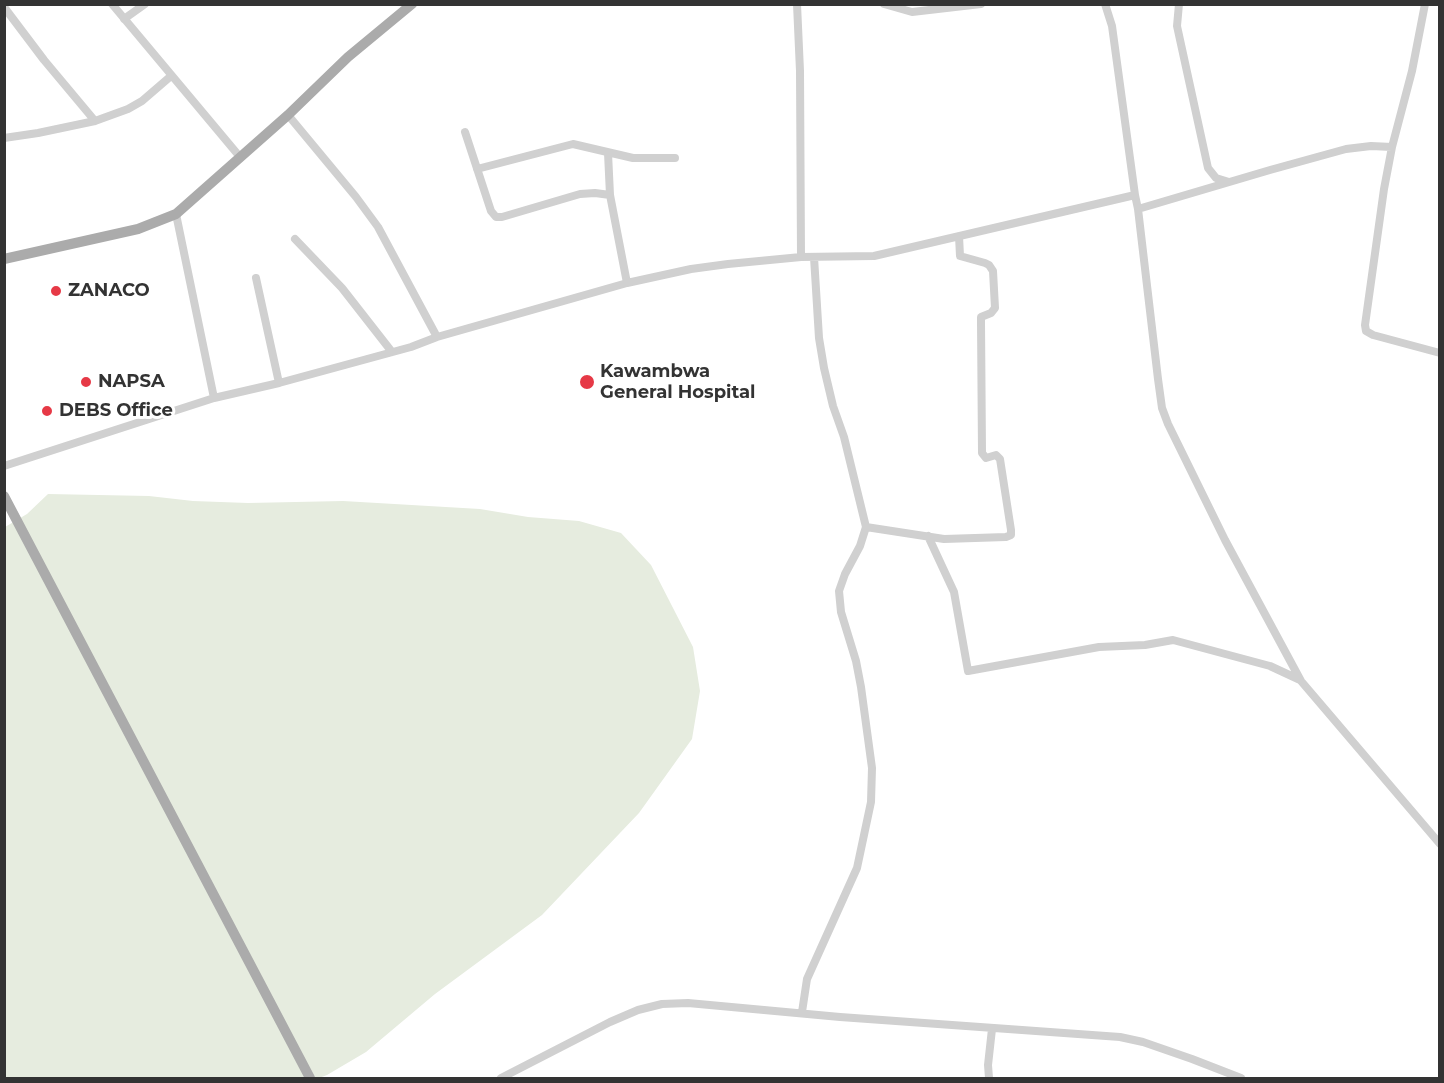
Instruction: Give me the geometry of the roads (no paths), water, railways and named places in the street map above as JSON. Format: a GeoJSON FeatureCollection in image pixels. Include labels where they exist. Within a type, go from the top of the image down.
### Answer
{"type":"FeatureCollection","features":[{"type":"Feature","properties":{"kind":"main road"},"geometry":{"type":"LineString","coordinates":[[4,259],[128,232],[176,214],[288,115],[348,57],[412,4]]}},
{"type":"Feature","properties":{"kind":"main road"},"geometry":{"type":"LineString","coordinates":[[4,496],[310,1078]]}},
{"type":"Feature","properties":{"kind":"street"},"geometry":{"type":"LineString","coordinates":[[112,4],[240,157]]}},
{"type":"Feature","properties":{"kind":"street"},"geometry":{"type":"LineString","coordinates":[[124,19],[145,4]]}},
{"type":"Feature","properties":{"kind":"street"},"geometry":{"type":"LineString","coordinates":[[797,4],[800,71],[801,257]]}},
{"type":"Feature","properties":{"kind":"street"},"geometry":{"type":"LineString","coordinates":[[884,4],[912,12],[981,4]]}},
{"type":"Feature","properties":{"kind":"street"},"geometry":{"type":"LineString","coordinates":[[1105,4],[1112,26],[1138,209],[1162,408],[1168,424],[1225,540],[1300,681],[1440,844]]}},
{"type":"Feature","properties":{"kind":"street"},"geometry":{"type":"LineString","coordinates":[[1179,4],[1177,26],[1208,168],[1216,178],[1229,182]]}},
{"type":"Feature","properties":{"kind":"street"},"geometry":{"type":"LineString","coordinates":[[1425,4],[1412,71],[1383,189],[1365,325],[1366,331],[1373,335],[1440,353]]}},
{"type":"Feature","properties":{"kind":"street"},"geometry":{"type":"LineString","coordinates":[[4,7],[38,53],[95,121]]}},
{"type":"Feature","properties":{"kind":"street"},"geometry":{"type":"LineString","coordinates":[[4,138],[95,121],[128,109],[142,101],[171,76]]}},
{"type":"Feature","properties":{"kind":"street"},"geometry":{"type":"LineString","coordinates":[[288,115],[378,227],[437,337]]}},
{"type":"Feature","properties":{"kind":"street"},"geometry":{"type":"LineString","coordinates":[[465,132],[491,211],[496,217],[580,194],[610,195]]}},
{"type":"Feature","properties":{"kind":"street"},"geometry":{"type":"LineString","coordinates":[[477,169],[573,144],[633,158],[675,158]]}},
{"type":"Feature","properties":{"kind":"street"},"geometry":{"type":"LineString","coordinates":[[1138,209],[1346,149],[1371,146],[1392,147]]}},
{"type":"Feature","properties":{"kind":"street"},"geometry":{"type":"LineString","coordinates":[[608,153],[611,174],[610,195],[627,283]]}},
{"type":"Feature","properties":{"kind":"street"},"geometry":{"type":"LineString","coordinates":[[4,466],[214,398],[279,383],[627,283],[691,269],[801,257],[874,256],[1135,195]]}},
{"type":"Feature","properties":{"kind":"street"},"geometry":{"type":"LineString","coordinates":[[176,214],[214,398]]}},
{"type":"Feature","properties":{"kind":"street"},"geometry":{"type":"LineString","coordinates":[[866,527],[944,539],[1006,537],[1011,533],[1000,459],[996,455],[986,458],[982,453],[981,317],[991,313],[995,308],[993,271],[989,265],[960,256],[959,236]]}},
{"type":"Feature","properties":{"kind":"street"},"geometry":{"type":"LineString","coordinates":[[295,239],[342,288],[392,351]]}},
{"type":"Feature","properties":{"kind":"street"},"geometry":{"type":"LineString","coordinates":[[802,1012],[807,979],[857,868],[871,802],[872,768],[861,687],[839,591],[866,527],[824,368],[819,338],[814,257]]}},
{"type":"Feature","properties":{"kind":"street"},"geometry":{"type":"LineString","coordinates":[[256,278],[279,383]]}},
{"type":"Feature","properties":{"kind":"street"},"geometry":{"type":"LineString","coordinates":[[928,536],[954,592],[968,671],[1099,647],[1145,645],[1173,640],[1269,666],[1284,671],[1300,681]]}},
{"type":"Feature","properties":{"kind":"street"},"geometry":{"type":"LineString","coordinates":[[501,1078],[638,1010],[662,1004],[688,1003],[993,1029],[1120,1036],[1182,1055],[1241,1078]]}},
{"type":"Feature","properties":{"kind":"street"},"geometry":{"type":"LineString","coordinates":[[989,1078],[993,1029]]}},
{"type":"Feature","properties":{"kind":"place","name":"ZANACO"},"geometry":{"type":"Point","coordinates":[56,291]}},
{"type":"Feature","properties":{"kind":"place","name":"NAPSA"},"geometry":{"type":"Point","coordinates":[86,382]}},
{"type":"Feature","properties":{"kind":"place","name":"Kawambwa General Hospital"},"geometry":{"type":"Point","coordinates":[587,382]}},
{"type":"Feature","properties":{"kind":"place","name":"DEBS Office"},"geometry":{"type":"Point","coordinates":[47,411]}}]}
